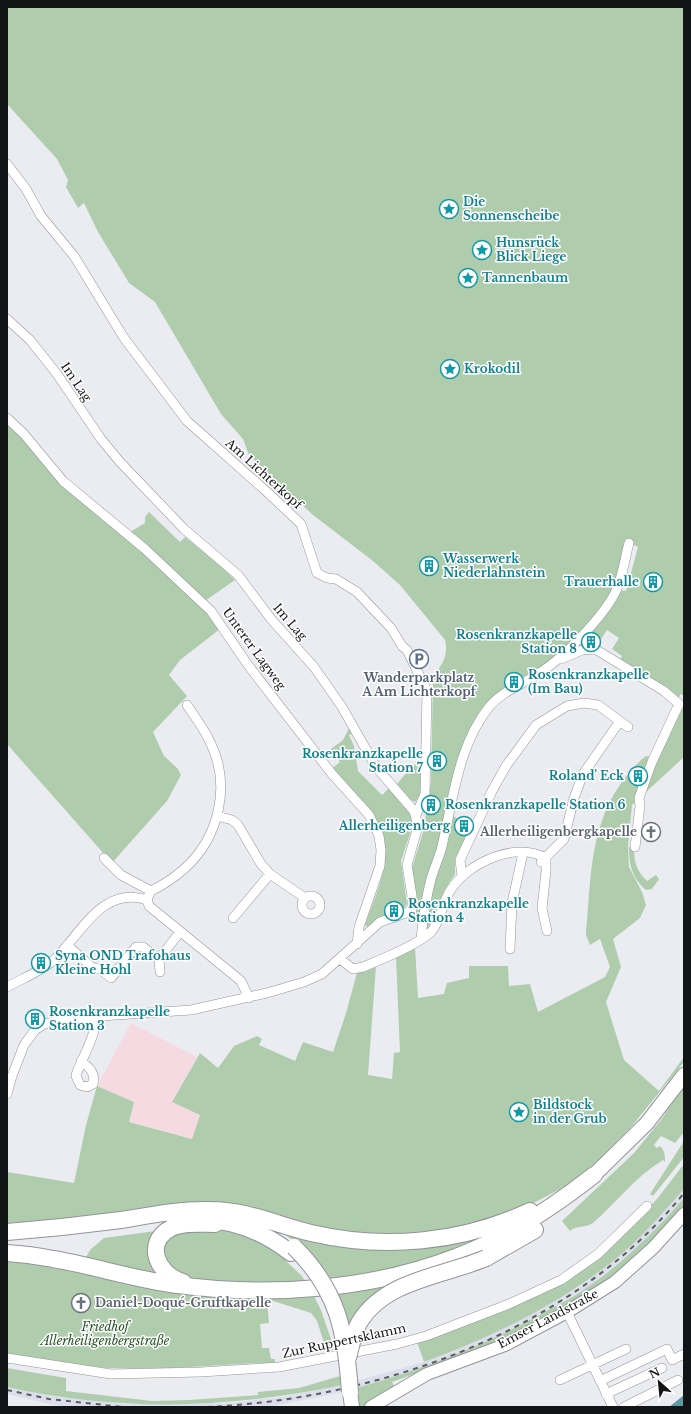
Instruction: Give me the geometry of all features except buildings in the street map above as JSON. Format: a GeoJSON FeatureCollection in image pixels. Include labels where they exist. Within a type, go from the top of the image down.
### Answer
{"type":"FeatureCollection","features":[{"type":"Feature","properties":{"kind":"highway"},"geometry":{"type":"LineString","coordinates":[[7,1240],[184,1211],[210,1210],[233,1211],[310,1233],[345,1239],[380,1242],[415,1241],[468,1233],[503,1222],[537,1207],[594,1175]]}},
{"type":"Feature","properties":{"kind":"highway"},"geometry":{"type":"LineString","coordinates":[[348,1358],[359,1324],[365,1314],[383,1298],[401,1288],[486,1258],[536,1230],[557,1213],[594,1175]]}},
{"type":"Feature","properties":{"kind":"highway"},"geometry":{"type":"LineString","coordinates":[[7,1252],[37,1256],[177,1285],[265,1291],[330,1286],[394,1275],[456,1257],[515,1230],[569,1195],[594,1175]]}},
{"type":"Feature","properties":{"kind":"highway"},"geometry":{"type":"LineString","coordinates":[[184,1211],[212,1213],[240,1219],[269,1231],[313,1267],[330,1294],[341,1323],[348,1358],[351,1400]]}},
{"type":"Feature","properties":{"kind":"highway"},"geometry":{"type":"LineString","coordinates":[[7,1232],[38,1234],[182,1220],[209,1220],[239,1225],[263,1235],[292,1250],[309,1273],[327,1303],[334,1324],[351,1400]]}},
{"type":"Feature","properties":{"kind":"highway"},"geometry":{"type":"LineString","coordinates":[[200,1286],[174,1279],[162,1268],[156,1254],[159,1240],[170,1229],[179,1225],[239,1225]]}},
{"type":"Feature","properties":{"kind":"main road"},"geometry":{"type":"LineString","coordinates":[[594,1175],[632,1139],[653,1116],[684,1075]]}},
{"type":"Feature","properties":{"kind":"street"},"geometry":{"type":"LineString","coordinates":[[7,176],[9,166]]}},
{"type":"Feature","properties":{"kind":"street","name":"Am Lichterkopf"},"geometry":{"type":"LineString","coordinates":[[9,166],[26,189],[41,216],[74,256],[124,338],[187,421],[301,524],[317,573],[326,578],[336,579],[357,592],[391,628],[402,646],[408,650],[427,690],[425,794],[416,815]]}},
{"type":"Feature","properties":{"kind":"street","name":"Im Lag"},"geometry":{"type":"LineString","coordinates":[[7,319],[34,346],[57,374],[101,439],[120,462],[184,529],[238,575],[271,619],[314,667],[342,707],[376,767],[410,804],[416,815]]}},
{"type":"Feature","properties":{"kind":"street","name":"Unterer Lagweg"},"geometry":{"type":"LineString","coordinates":[[7,418],[24,434],[62,481],[146,549],[211,611],[248,665],[337,780],[369,815],[379,836],[381,850],[380,866],[359,927],[357,944]]}},
{"type":"Feature","properties":{"kind":"street"},"geometry":{"type":"LineString","coordinates":[[556,662],[596,618],[615,593],[629,543]]}},
{"type":"Feature","properties":{"kind":"street"},"geometry":{"type":"LineString","coordinates":[[421,939],[423,918],[431,879],[441,851],[448,812],[472,733],[483,715],[500,696],[532,678],[556,662],[582,650],[595,649],[664,691],[679,704],[652,762],[639,798],[640,805],[635,847]]}},
{"type":"Feature","properties":{"kind":"street"},"geometry":{"type":"LineString","coordinates":[[462,876],[460,860],[492,791],[509,761],[536,725],[561,709],[578,703],[598,706],[628,727]]}},
{"type":"Feature","properties":{"kind":"street"},"geometry":{"type":"LineString","coordinates":[[146,900],[151,891],[172,880],[185,869],[200,851],[213,830],[218,816],[221,792],[218,765],[211,742],[187,705]]}},
{"type":"Feature","properties":{"kind":"street"},"geometry":{"type":"LineString","coordinates":[[543,860],[564,839],[574,798],[583,774],[620,721]]}},
{"type":"Feature","properties":{"kind":"street"},"geometry":{"type":"LineString","coordinates":[[7,1094],[24,1045],[35,1030],[51,1021],[96,1016],[191,1010],[249,998],[304,982],[322,974],[380,922],[406,914],[412,909],[412,896],[407,865],[418,828],[416,815]]}},
{"type":"Feature","properties":{"kind":"street"},"geometry":{"type":"LineString","coordinates":[[218,816],[232,820],[238,825],[261,864],[270,874],[305,898]]}},
{"type":"Feature","properties":{"kind":"street"},"geometry":{"type":"LineString","coordinates":[[510,949],[512,903],[523,853]]}},
{"type":"Feature","properties":{"kind":"street"},"geometry":{"type":"LineString","coordinates":[[340,959],[353,968],[363,967],[421,939],[431,931],[449,892],[462,876],[490,858],[504,854],[538,854],[543,860],[546,871],[542,908],[547,931]]}},
{"type":"Feature","properties":{"kind":"street"},"geometry":{"type":"LineString","coordinates":[[104,858],[121,875],[151,891]]}},
{"type":"Feature","properties":{"kind":"street"},"geometry":{"type":"LineString","coordinates":[[233,918],[270,874]]}},
{"type":"Feature","properties":{"kind":"street"},"geometry":{"type":"LineString","coordinates":[[7,986],[49,963],[67,945],[91,916],[115,900],[130,896],[146,900],[155,912],[241,981],[249,998]]}},
{"type":"Feature","properties":{"kind":"street"},"geometry":{"type":"LineString","coordinates":[[160,972],[159,959],[180,932]]}},
{"type":"Feature","properties":{"kind":"street"},"geometry":{"type":"LineString","coordinates":[[67,945],[93,968],[100,969],[110,978],[137,946],[143,947],[159,959]]}},
{"type":"Feature","properties":{"kind":"street"},"geometry":{"type":"LineString","coordinates":[[81,1061],[94,1031],[96,1016]]}},
{"type":"Feature","properties":{"kind":"street","name":"Zur Ruppertsklamm"},"geometry":{"type":"LineString","coordinates":[[7,1358],[111,1374],[208,1372],[279,1367],[397,1344],[426,1336],[509,1304],[561,1280],[598,1254],[646,1206]]}},
{"type":"Feature","properties":{"kind":"street","name":"Emser Landstraße"},"geometry":{"type":"LineString","coordinates":[[371,1407],[427,1374],[505,1344],[567,1312],[615,1282],[644,1256],[684,1214]]}},
{"type":"Feature","properties":{"kind":"street"},"geometry":{"type":"LineString","coordinates":[[567,1312],[613,1407]]}},
{"type":"Feature","properties":{"kind":"street"},"geometry":{"type":"LineString","coordinates":[[560,1380],[626,1349]]}},
{"type":"Feature","properties":{"kind":"street"},"geometry":{"type":"LineString","coordinates":[[600,1381],[667,1349],[672,1360],[684,1354]]}},
{"type":"Feature","properties":{"kind":"street"},"geometry":{"type":"LineString","coordinates":[[606,1394],[662,1368]]}},
{"type":"Feature","properties":{"kind":"street"},"geometry":{"type":"LineString","coordinates":[[624,1407],[678,1380]]}},
{"type":"Feature","properties":{"kind":"shaded area"},"geometry":{"type":"Polygon","coordinates":[[[131,1023],[197,1057],[172,1101],[200,1115],[193,1139],[128,1121],[97,1086],[131,1023]]]}},
{"type":"Feature","properties":{"kind":"shaded area"},"geometry":{"type":"Polygon","coordinates":[[[684,1189],[684,1198],[640,1245],[588,1287],[506,1333],[464,1352],[420,1369],[357,1388],[356,1381],[424,1362],[463,1347],[532,1314],[579,1287],[626,1250],[684,1189]]]}},
{"type":"Feature","properties":{"kind":"shaded area"},"geometry":{"type":"Polygon","coordinates":[[[342,1385],[343,1392],[268,1407],[69,1407],[7,1394],[7,1387],[61,1397],[125,1404],[228,1403],[281,1397],[342,1385]]]}},
{"type":"Feature","properties":{"kind":"green space"},"geometry":{"type":"Polygon","coordinates":[[[7,7],[684,7],[684,696],[681,694],[678,698],[620,660],[622,656],[612,649],[619,638],[607,630],[593,651],[568,659],[502,698],[490,710],[474,735],[450,814],[471,827],[455,861],[455,874],[445,889],[427,930],[414,913],[418,906],[412,868],[423,832],[431,782],[433,676],[444,660],[446,650],[445,640],[400,585],[373,561],[313,515],[249,455],[243,439],[221,414],[155,302],[129,283],[98,232],[84,203],[78,208],[66,187],[68,180],[57,159],[7,104],[7,7]],[[631,543],[613,589],[626,591],[638,547],[631,543]]]}},
{"type":"Feature","properties":{"kind":"green space"},"geometry":{"type":"Polygon","coordinates":[[[7,423],[200,604],[220,629],[180,660],[169,675],[187,696],[153,732],[164,756],[178,769],[181,775],[167,801],[112,863],[7,744],[7,423]]]}},
{"type":"Feature","properties":{"kind":"green space"},"geometry":{"type":"Polygon","coordinates":[[[149,512],[180,542],[185,537],[221,566],[235,580],[205,601],[130,532],[145,523],[145,517],[149,512]]]}},
{"type":"Feature","properties":{"kind":"green space"},"geometry":{"type":"Polygon","coordinates":[[[684,708],[684,757],[632,805],[628,847],[629,867],[642,892],[646,905],[640,918],[613,939],[621,967],[606,1002],[624,1060],[659,1091],[684,1057],[684,1062],[631,1127],[595,1163],[566,1186],[522,1209],[452,1231],[399,1236],[321,1230],[253,1210],[7,1227],[7,1172],[74,1183],[86,1125],[97,1086],[134,1102],[129,1122],[192,1139],[200,1115],[172,1102],[200,1053],[218,1068],[234,1046],[257,1036],[262,1039],[259,1045],[295,1061],[303,1042],[333,1052],[357,973],[376,966],[368,1075],[392,1079],[394,1053],[400,1052],[396,957],[415,947],[418,998],[444,994],[447,983],[469,978],[469,966],[508,966],[509,986],[530,984],[538,1012],[605,977],[610,967],[600,939],[590,945],[586,935],[592,863],[596,841],[612,798],[625,778],[642,759],[646,756],[652,757],[680,710],[684,708]]]}},
{"type":"Feature","properties":{"kind":"green space"},"geometry":{"type":"Polygon","coordinates":[[[349,728],[352,734],[349,735],[354,746],[358,771],[382,795],[389,788],[413,818],[412,828],[401,861],[407,904],[403,909],[380,918],[368,927],[365,925],[379,887],[385,861],[385,848],[383,836],[378,823],[331,769],[340,762],[331,749],[343,740],[349,728]]]}},
{"type":"Feature","properties":{"kind":"green space"},"geometry":{"type":"Polygon","coordinates":[[[423,760],[420,796],[415,802],[411,800],[397,784],[412,766],[423,760]]]}},
{"type":"Feature","properties":{"kind":"green space"},"geometry":{"type":"Polygon","coordinates":[[[629,847],[634,847],[636,866],[647,881],[656,875],[659,879],[652,889],[646,890],[634,876],[630,860],[629,847]]]}},
{"type":"Feature","properties":{"kind":"green space"},"geometry":{"type":"Polygon","coordinates":[[[684,1085],[684,1132],[675,1143],[661,1136],[654,1145],[657,1148],[660,1146],[663,1150],[665,1162],[663,1160],[644,1174],[593,1223],[587,1226],[572,1229],[570,1231],[562,1221],[634,1153],[661,1120],[684,1085]]]}},
{"type":"Feature","properties":{"kind":"green space"},"geometry":{"type":"Polygon","coordinates":[[[684,1141],[684,1157],[653,1196],[650,1194],[684,1141]]]}},
{"type":"Feature","properties":{"kind":"green space"},"geometry":{"type":"Polygon","coordinates":[[[684,1164],[684,1189],[641,1236],[603,1269],[555,1301],[504,1329],[424,1362],[417,1342],[527,1299],[621,1236],[657,1199],[684,1164]]]}},
{"type":"Feature","properties":{"kind":"green space"},"geometry":{"type":"Polygon","coordinates":[[[684,1198],[684,1208],[613,1279],[504,1341],[392,1382],[395,1388],[364,1407],[359,1407],[357,1388],[432,1364],[479,1345],[526,1322],[580,1292],[627,1256],[651,1234],[684,1198]]]}},
{"type":"Feature","properties":{"kind":"green space"},"geometry":{"type":"Polygon","coordinates":[[[209,1226],[252,1236],[286,1258],[285,1260],[302,1276],[307,1284],[232,1285],[175,1276],[160,1247],[168,1234],[209,1226]]]}},
{"type":"Feature","properties":{"kind":"green space"},"geometry":{"type":"Polygon","coordinates":[[[163,1230],[164,1277],[84,1260],[91,1249],[104,1238],[163,1230]]]}},
{"type":"Feature","properties":{"kind":"green space"},"geometry":{"type":"Polygon","coordinates":[[[281,1232],[440,1241],[493,1236],[394,1271],[330,1279],[308,1253],[281,1232]]]}},
{"type":"Feature","properties":{"kind":"green space","name":"Friedhof Allerheiligenbergstraße"},"geometry":{"type":"Polygon","coordinates":[[[7,1259],[313,1294],[321,1310],[334,1348],[331,1352],[327,1352],[317,1321],[311,1313],[267,1299],[269,1323],[260,1324],[262,1348],[269,1348],[271,1359],[275,1359],[275,1365],[258,1367],[257,1363],[157,1369],[106,1368],[7,1355],[7,1259]]]}},
{"type":"Feature","properties":{"kind":"green space"},"geometry":{"type":"Polygon","coordinates":[[[408,1277],[349,1331],[335,1291],[408,1277]]]}},
{"type":"Feature","properties":{"kind":"green space"},"geometry":{"type":"Polygon","coordinates":[[[7,1368],[66,1378],[66,1391],[152,1401],[258,1395],[258,1392],[299,1388],[340,1376],[342,1385],[257,1399],[216,1403],[133,1404],[92,1401],[7,1387],[7,1368]]]}},
{"type":"Feature","properties":{"kind":"water"},"geometry":{"type":"Polygon","coordinates":[[[684,1395],[684,1407],[669,1407],[684,1395]]]}},
{"type":"Feature","properties":{"kind":"railway"},"geometry":{"type":"LineString","coordinates":[[207,1407],[272,1401],[338,1390],[404,1372],[468,1349],[530,1319],[587,1284],[639,1241],[684,1193]]}},
{"type":"Feature","properties":{"kind":"railway"},"geometry":{"type":"LineString","coordinates":[[7,1390],[49,1399],[123,1407]]}},
{"type":"Feature","properties":{"kind":"place","name":"Die Sonnenscheibe"},"geometry":{"type":"Point","coordinates":[449,209]}},
{"type":"Feature","properties":{"kind":"place","name":"Hunsrück Blick Liege"},"geometry":{"type":"Point","coordinates":[482,250]}},
{"type":"Feature","properties":{"kind":"place","name":"Tannenbaum"},"geometry":{"type":"Point","coordinates":[468,278]}},
{"type":"Feature","properties":{"kind":"place","name":"Krokodil"},"geometry":{"type":"Point","coordinates":[450,369]}},
{"type":"Feature","properties":{"kind":"place","name":"Wasserwerk Niederlahnstein"},"geometry":{"type":"Point","coordinates":[429,566]}},
{"type":"Feature","properties":{"kind":"place","name":"Trauerhalle"},"geometry":{"type":"Point","coordinates":[653,582]}},
{"type":"Feature","properties":{"kind":"place","name":"Rosenkranzkapelle Station 8"},"geometry":{"type":"Point","coordinates":[591,642]}},
{"type":"Feature","properties":{"kind":"place","name":"Wanderparkplatz A Am Lichterkopf"},"geometry":{"type":"Point","coordinates":[419,659]}},
{"type":"Feature","properties":{"kind":"place","name":"Rosenkranzkapelle (Im Bau)"},"geometry":{"type":"Point","coordinates":[514,682]}},
{"type":"Feature","properties":{"kind":"place","name":"Rosenkranzkapelle Station 7"},"geometry":{"type":"Point","coordinates":[437,761]}},
{"type":"Feature","properties":{"kind":"place","name":"Roland' Eck"},"geometry":{"type":"Point","coordinates":[638,776]}},
{"type":"Feature","properties":{"kind":"place","name":"Rosenkranzkapelle Station 6"},"geometry":{"type":"Point","coordinates":[431,805]}},
{"type":"Feature","properties":{"kind":"place","name":"Allerheiligenberg"},"geometry":{"type":"Point","coordinates":[464,826]}},
{"type":"Feature","properties":{"kind":"place","name":"Allerheiligenbergkapelle"},"geometry":{"type":"Point","coordinates":[651,832]}},
{"type":"Feature","properties":{"kind":"place","name":"Rosenkranzkapelle Station 4"},"geometry":{"type":"Point","coordinates":[394,911]}},
{"type":"Feature","properties":{"kind":"place","name":"Syna OND Trafohaus Kleine Hohl"},"geometry":{"type":"Point","coordinates":[41,963]}},
{"type":"Feature","properties":{"kind":"place","name":"Rosenkranzkapelle Station 3"},"geometry":{"type":"Point","coordinates":[35,1019]}},
{"type":"Feature","properties":{"kind":"place","name":"Bildstock in der Grub"},"geometry":{"type":"Point","coordinates":[519,1112]}},
{"type":"Feature","properties":{"kind":"place","name":"Daniel-Doqué-Gruftkapelle"},"geometry":{"type":"Point","coordinates":[81,1303]}}]}
